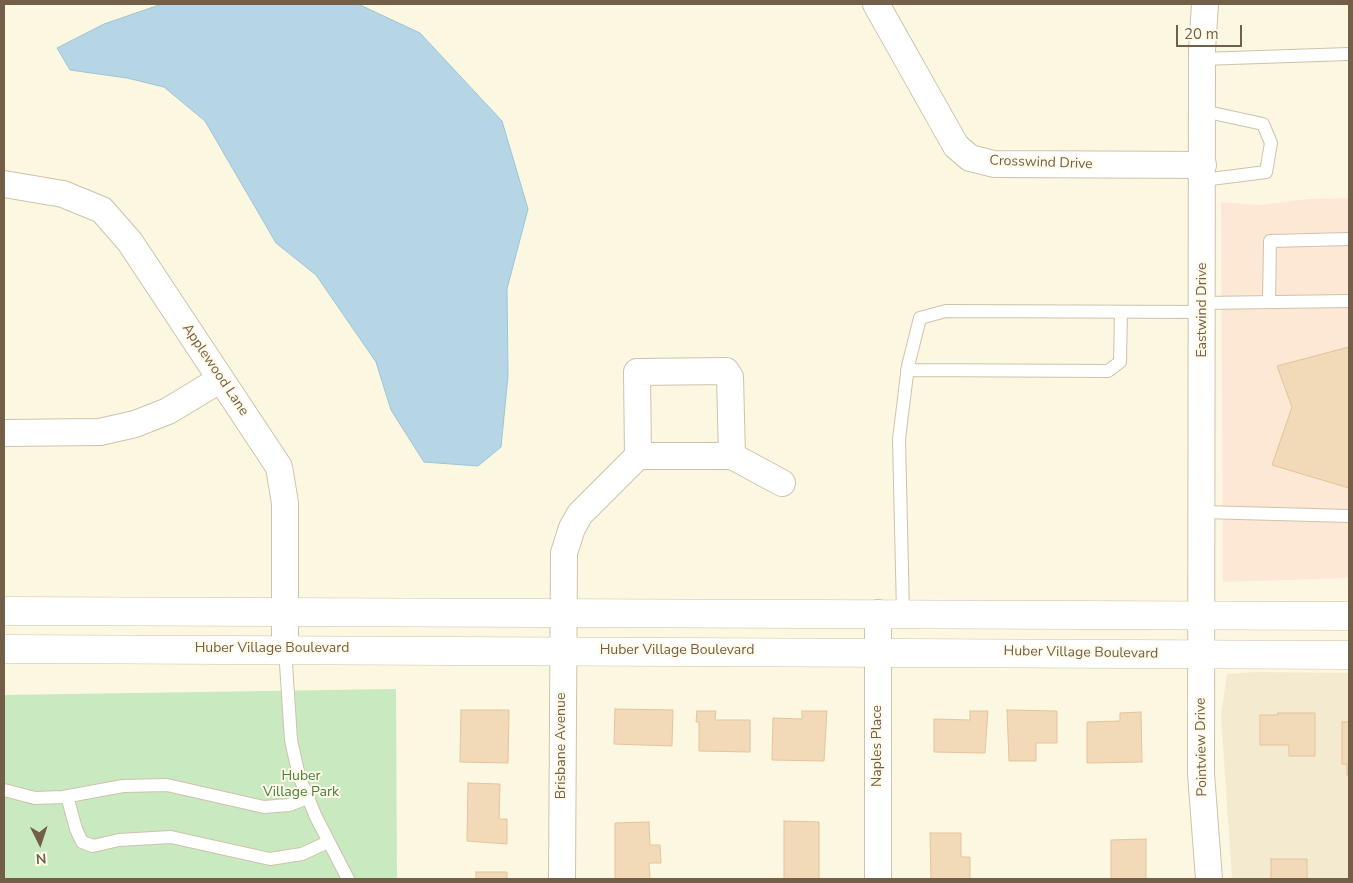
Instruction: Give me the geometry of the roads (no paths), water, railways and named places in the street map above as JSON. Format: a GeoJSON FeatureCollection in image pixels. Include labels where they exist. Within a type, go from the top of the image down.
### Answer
{"type":"FeatureCollection","features":[{"type":"Feature","properties":{"kind":"street","name":"Crosswind Drive"},"geometry":{"type":"LineString","coordinates":[[876,4],[956,146],[970,158],[994,164],[1203,173]]}},
{"type":"Feature","properties":{"kind":"street","name":"Eastwind Drive"},"geometry":{"type":"LineString","coordinates":[[1203,616],[1202,59],[1205,4]]}},
{"type":"Feature","properties":{"kind":"street","name":"Applewood Lane"},"geometry":{"type":"LineString","coordinates":[[4,184],[63,194],[102,210],[130,242],[279,467],[285,503],[284,650]]}},
{"type":"Feature","properties":{"kind":"street"},"geometry":{"type":"LineString","coordinates":[[732,456],[730,377],[726,370],[637,372],[638,456],[732,456],[782,483]]}},
{"type":"Feature","properties":{"kind":"street"},"geometry":{"type":"LineString","coordinates":[[4,432],[100,432],[135,424],[168,411],[221,379]]}},
{"type":"Feature","properties":{"kind":"street","name":"Brisbane Avenue"},"geometry":{"type":"LineString","coordinates":[[562,879],[564,553],[572,528],[580,514],[638,456]]}},
{"type":"Feature","properties":{"kind":"street"},"geometry":{"type":"LineString","coordinates":[[4,611],[1349,616]]}},
{"type":"Feature","properties":{"kind":"street","name":"Naples Place"},"geometry":{"type":"LineString","coordinates":[[878,879],[878,651],[891,613]]}},
{"type":"Feature","properties":{"kind":"street","name":"Pointview Drive"},"geometry":{"type":"LineString","coordinates":[[1203,616],[1201,774],[1209,879]]}},
{"type":"Feature","properties":{"kind":"street","name":"Huber Village Boulevard"},"geometry":{"type":"LineString","coordinates":[[4,649],[1349,654]]}},
{"type":"Feature","properties":{"kind":"lane"},"geometry":{"type":"LineString","coordinates":[[1202,59],[1349,54]]}},
{"type":"Feature","properties":{"kind":"lane"},"geometry":{"type":"LineString","coordinates":[[1203,111],[1264,124],[1271,143],[1266,172],[1203,173]]}},
{"type":"Feature","properties":{"kind":"lane"},"geometry":{"type":"LineString","coordinates":[[1269,302],[1270,241],[1349,239]]}},
{"type":"Feature","properties":{"kind":"lane"},"geometry":{"type":"LineString","coordinates":[[891,613],[899,439],[907,370],[920,318],[946,311],[1121,312],[1269,302],[1349,301]]}},
{"type":"Feature","properties":{"kind":"lane"},"geometry":{"type":"LineString","coordinates":[[907,370],[1108,371],[1120,362],[1121,312]]}},
{"type":"Feature","properties":{"kind":"lane"},"geometry":{"type":"LineString","coordinates":[[1203,512],[1349,516]]}},
{"type":"Feature","properties":{"kind":"lane"},"geometry":{"type":"LineString","coordinates":[[284,650],[291,740],[299,776],[328,842],[348,879]]}},
{"type":"Feature","properties":{"kind":"lane"},"geometry":{"type":"LineString","coordinates":[[4,790],[36,798],[67,796],[123,786],[167,785],[264,807],[289,805],[308,798]]}},
{"type":"Feature","properties":{"kind":"lane"},"geometry":{"type":"LineString","coordinates":[[67,796],[76,829],[82,842],[93,846],[119,840],[171,837],[270,859],[302,854],[328,842]]}},
{"type":"Feature","properties":{"kind":"water"},"geometry":{"type":"Polygon","coordinates":[[[162,4],[358,4],[420,33],[502,121],[528,209],[507,289],[508,376],[501,447],[478,466],[424,462],[391,410],[376,362],[316,275],[276,243],[205,121],[164,87],[127,78],[70,70],[57,48],[104,24],[162,4]]]}},
{"type":"Feature","properties":{"kind":"park label","name":"Huber Village Park"},"geometry":{"type":"Point","coordinates":[301,786]}}]}
